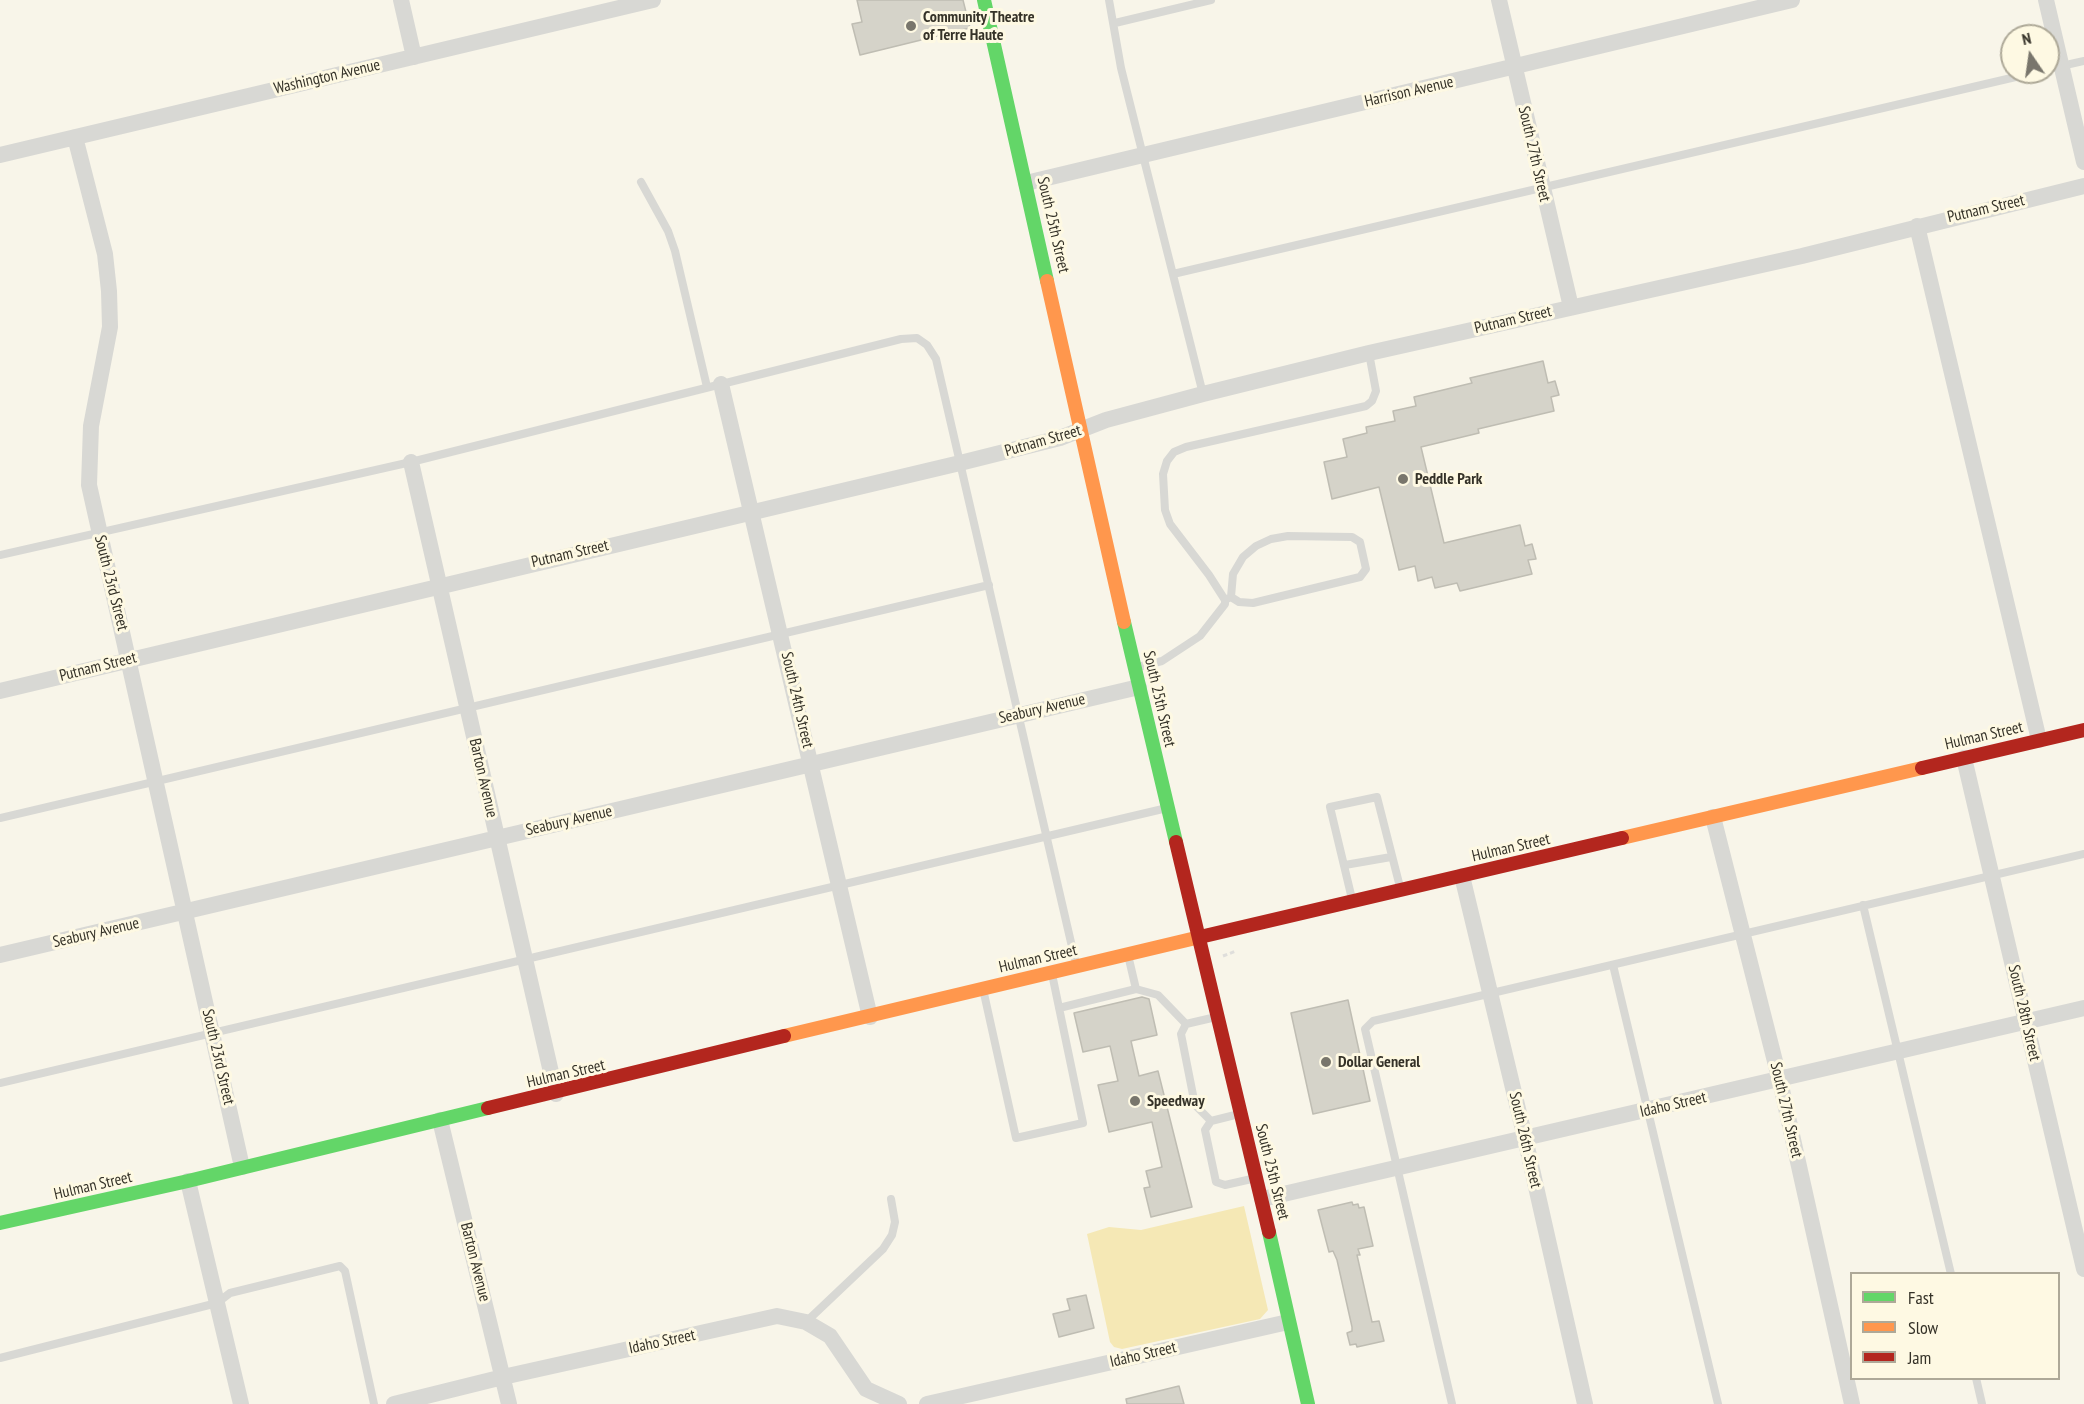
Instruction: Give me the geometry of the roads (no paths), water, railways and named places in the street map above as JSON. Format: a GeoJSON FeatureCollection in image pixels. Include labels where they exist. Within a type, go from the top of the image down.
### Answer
{"type":"FeatureCollection","features":[{"type":"Feature","properties":{"kind":"street"},"geometry":{"type":"LineString","coordinates":[[401,0],[414,57]]}},
{"type":"Feature","properties":{"kind":"street","name":"Washington Avenue"},"geometry":{"type":"LineString","coordinates":[[0,155],[653,0]]}},
{"type":"Feature","properties":{"kind":"street","name":"South 25th Street"},"geometry":{"type":"LineString","coordinates":[[984,0],[1139,687],[1262,1198],[1308,1404]]}},
{"type":"Feature","properties":{"kind":"street","name":"South 27th Street"},"geometry":{"type":"LineString","coordinates":[[1499,0],[1541,189],[1571,307]]}},
{"type":"Feature","properties":{"kind":"street","name":"Harrison Avenue"},"geometry":{"type":"LineString","coordinates":[[1026,183],[1792,0]]}},
{"type":"Feature","properties":{"kind":"street"},"geometry":{"type":"LineString","coordinates":[[2046,0],[2049,24]]}},
{"type":"Feature","properties":{"kind":"street"},"geometry":{"type":"LineString","coordinates":[[2059,84],[2084,162]]}},
{"type":"Feature","properties":{"kind":"street","name":"South 23rd Street"},"geometry":{"type":"LineString","coordinates":[[75,137],[105,254],[109,291],[110,327],[88,452],[89,485],[242,1167]]}},
{"type":"Feature","properties":{"kind":"street","name":"Putnam Street"},"geometry":{"type":"LineString","coordinates":[[0,691],[960,463],[1081,431],[1106,420],[1369,353],[1802,256],[2084,186]]}},
{"type":"Feature","properties":{"kind":"street"},"geometry":{"type":"LineString","coordinates":[[1917,226],[2039,740]]}},
{"type":"Feature","properties":{"kind":"street","name":"South 24th Street"},"geometry":{"type":"LineString","coordinates":[[714,386],[752,512],[870,1017]]}},
{"type":"Feature","properties":{"kind":"street","name":"Barton Avenue"},"geometry":{"type":"LineString","coordinates":[[411,462],[556,1094]]}},
{"type":"Feature","properties":{"kind":"street","name":"Seabury Avenue"},"geometry":{"type":"LineString","coordinates":[[0,955],[1139,687]]}},
{"type":"Feature","properties":{"kind":"street","name":"Hulman Street"},"geometry":{"type":"LineString","coordinates":[[0,1223],[556,1094],[983,988],[2084,730]]}},
{"type":"Feature","properties":{"kind":"street","name":"South 28th Street"},"geometry":{"type":"LineString","coordinates":[[1964,758],[2084,1269]]}},
{"type":"Feature","properties":{"kind":"street","name":"South 27th Street"},"geometry":{"type":"LineString","coordinates":[[1713,817],[1780,1081],[1852,1404]]}},
{"type":"Feature","properties":{"kind":"street","name":"South 26th Street"},"geometry":{"type":"LineString","coordinates":[[1462,876],[1526,1138],[1585,1404]]}},
{"type":"Feature","properties":{"kind":"street","name":"Idaho Street"},"geometry":{"type":"LineString","coordinates":[[1262,1198],[1780,1081],[2084,1008]]}},
{"type":"Feature","properties":{"kind":"street","name":"Barton Avenue"},"geometry":{"type":"LineString","coordinates":[[440,1120],[509,1404]]}},
{"type":"Feature","properties":{"kind":"street"},"geometry":{"type":"LineString","coordinates":[[188,1181],[241,1404]]}},
{"type":"Feature","properties":{"kind":"street","name":"Idaho Street"},"geometry":{"type":"LineString","coordinates":[[393,1404],[777,1316],[806,1322],[830,1335],[866,1389],[899,1404]]}},
{"type":"Feature","properties":{"kind":"street","name":"Idaho Street"},"geometry":{"type":"LineString","coordinates":[[927,1404],[1288,1322]]}},
{"type":"Feature","properties":{"kind":"lane"},"geometry":{"type":"LineString","coordinates":[[1109,0],[1115,23],[1121,68],[1203,394]]}},
{"type":"Feature","properties":{"kind":"lane"},"geometry":{"type":"LineString","coordinates":[[1115,23],[1211,0]]}},
{"type":"Feature","properties":{"kind":"lane"},"geometry":{"type":"LineString","coordinates":[[2060,67],[2084,61]]}},
{"type":"Feature","properties":{"kind":"lane"},"geometry":{"type":"LineString","coordinates":[[1173,274],[2000,81]]}},
{"type":"Feature","properties":{"kind":"lane"},"geometry":{"type":"LineString","coordinates":[[641,182],[668,231],[714,386]]}},
{"type":"Feature","properties":{"kind":"lane"},"geometry":{"type":"LineString","coordinates":[[0,555],[411,462],[901,339],[917,338],[927,345],[936,359],[1076,966]]}},
{"type":"Feature","properties":{"kind":"lane"},"geometry":{"type":"LineString","coordinates":[[1135,668],[1162,661],[1200,636],[1225,604],[1228,598],[1233,574],[1237,566],[1256,546],[1271,539],[1288,536],[1352,537],[1360,542],[1366,569],[1360,577],[1253,603],[1228,598],[1170,524],[1166,510],[1163,474],[1167,461],[1174,452],[1186,447],[1366,406],[1372,402],[1376,391],[1369,353]]}},
{"type":"Feature","properties":{"kind":"lane"},"geometry":{"type":"LineString","coordinates":[[0,818],[989,585]]}},
{"type":"Feature","properties":{"kind":"lane"},"geometry":{"type":"LineString","coordinates":[[1353,901],[1330,807],[1377,796],[1401,890]]}},
{"type":"Feature","properties":{"kind":"lane"},"geometry":{"type":"LineString","coordinates":[[0,1083],[1167,808]]}},
{"type":"Feature","properties":{"kind":"lane"},"geometry":{"type":"LineString","coordinates":[[1452,1404],[1365,1029],[1373,1021],[2084,854]]}},
{"type":"Feature","properties":{"kind":"lane"},"geometry":{"type":"LineString","coordinates":[[1345,865],[1391,857]]}},
{"type":"Feature","properties":{"kind":"lane"},"geometry":{"type":"LineString","coordinates":[[1863,905],[1951,1272]]}},
{"type":"Feature","properties":{"kind":"lane"},"geometry":{"type":"LineString","coordinates":[[1127,955],[1136,989]]}},
{"type":"Feature","properties":{"kind":"lane"},"geometry":{"type":"LineString","coordinates":[[1613,965],[1718,1404]]}},
{"type":"Feature","properties":{"kind":"lane"},"geometry":{"type":"LineString","coordinates":[[983,988],[1016,1138],[1083,1123],[1051,972]]}},
{"type":"Feature","properties":{"kind":"lane"},"geometry":{"type":"LineString","coordinates":[[1059,1008],[1136,989],[1156,994],[1169,1004],[1186,1024]]}},
{"type":"Feature","properties":{"kind":"lane"},"geometry":{"type":"LineString","coordinates":[[1211,1121],[1195,1105],[1180,1034],[1186,1024],[1217,1017]]}},
{"type":"Feature","properties":{"kind":"lane"},"geometry":{"type":"LineString","coordinates":[[1240,1113],[1211,1121],[1205,1130],[1216,1182],[1225,1185],[1256,1178]]}},
{"type":"Feature","properties":{"kind":"lane"},"geometry":{"type":"LineString","coordinates":[[806,1322],[883,1249],[892,1235],[895,1222],[891,1199]]}},
{"type":"Feature","properties":{"kind":"lane"},"geometry":{"type":"LineString","coordinates":[[0,1358],[217,1303],[230,1293],[340,1266],[345,1271],[374,1404]]}},
{"type":"Feature","properties":{"kind":"lane"},"geometry":{"type":"LineString","coordinates":[[1976,1380],[1982,1404]]}},
{"type":"Feature","properties":{"kind":"place","name":"Community Theatre of Terre Haute"},"geometry":{"type":"Point","coordinates":[911,26]}},
{"type":"Feature","properties":{"kind":"place","name":"Peddle Park"},"geometry":{"type":"Point","coordinates":[1403,479]}},
{"type":"Feature","properties":{"kind":"place","name":"Dollar General"},"geometry":{"type":"Point","coordinates":[1326,1062]}},
{"type":"Feature","properties":{"kind":"place","name":"Speedway"},"geometry":{"type":"Point","coordinates":[1135,1101]}}]}
